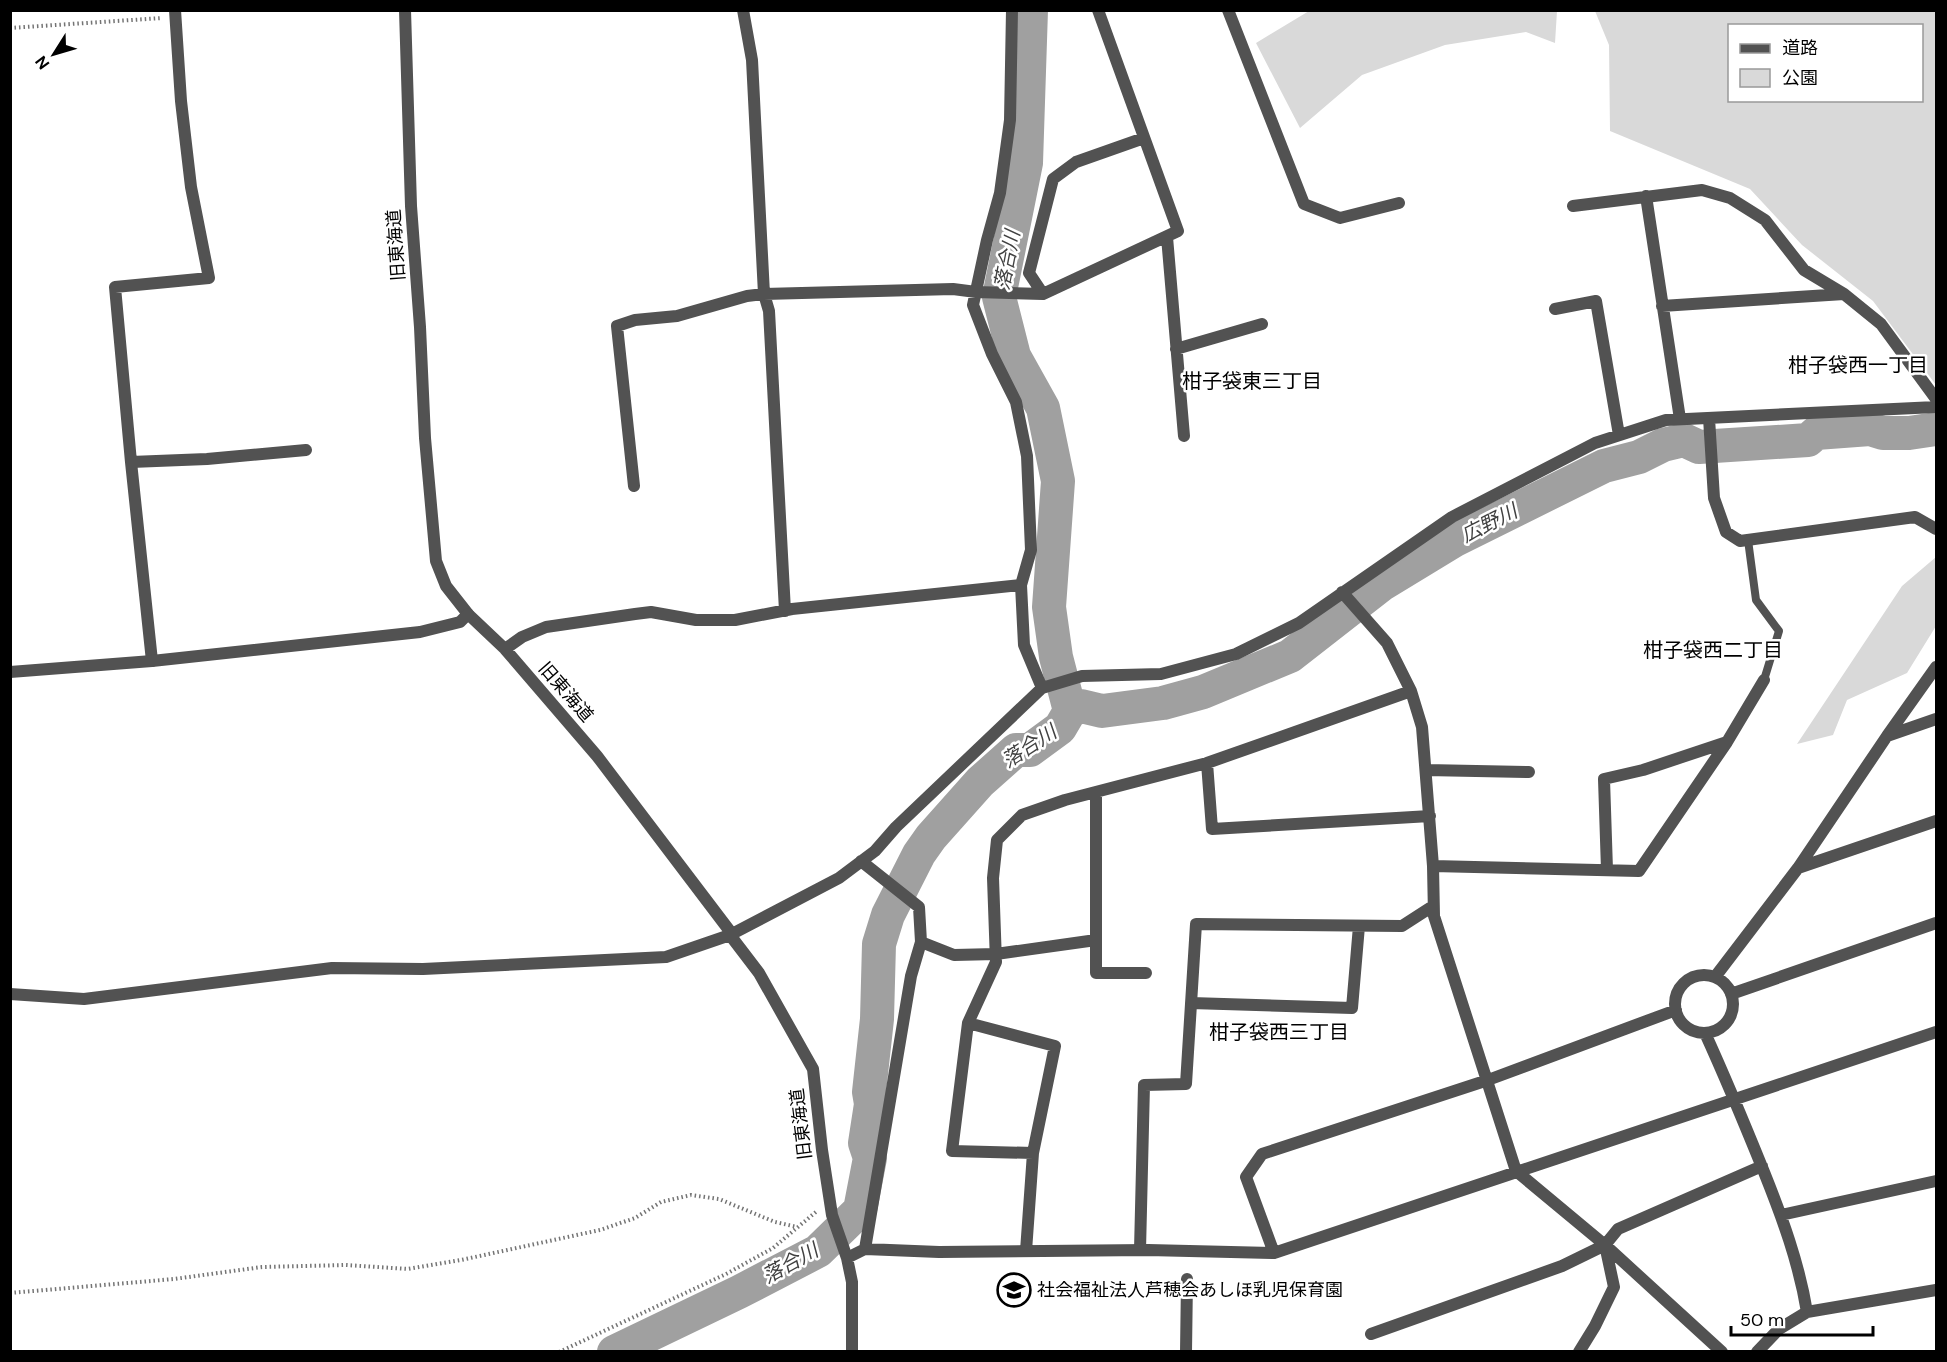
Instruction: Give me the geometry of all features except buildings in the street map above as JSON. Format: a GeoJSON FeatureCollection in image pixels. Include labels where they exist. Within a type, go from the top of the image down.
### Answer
{"type":"FeatureCollection","features":[{"type":"Feature","properties":{"kind":"street","name":"旧東海道"},"geometry":{"type":"LineString","coordinates":[[405,10],[411,206],[421,338],[425,438],[436,561],[446,586],[468,614],[505,649],[597,756],[729,930],[730,935],[759,973],[813,1069],[832,1215],[852,1282],[852,1352]]}},
{"type":"Feature","properties":{"kind":"street"},"geometry":{"type":"LineString","coordinates":[[743,10],[752,60],[764,294],[769,311],[786,611]]}},
{"type":"Feature","properties":{"kind":"street"},"geometry":{"type":"LineString","coordinates":[[1011,10],[1010,120],[1000,193],[973,305],[992,354],[1016,402],[1027,456],[1030,550],[1021,585],[1024,645],[1042,688]]}},
{"type":"Feature","properties":{"kind":"street"},"geometry":{"type":"LineString","coordinates":[[634,486],[617,326],[635,320],[677,316],[747,296],[764,294],[953,289],[1043,294],[1178,231],[1098,10]]}},
{"type":"Feature","properties":{"kind":"street"},"geometry":{"type":"LineString","coordinates":[[1228,10],[1304,204],[1340,218],[1399,203]]}},
{"type":"Feature","properties":{"kind":"street"},"geometry":{"type":"LineString","coordinates":[[152,661],[115,287],[208,278],[191,187],[181,101],[176,14]]}},
{"type":"Feature","properties":{"kind":"street"},"geometry":{"type":"LineString","coordinates":[[1043,294],[1029,273],[1053,179],[1076,162],[1144,138]]}},
{"type":"Feature","properties":{"kind":"street"},"geometry":{"type":"LineString","coordinates":[[1573,206],[1702,190],[1730,198],[1765,220],[1804,270],[1844,294],[1881,324],[1936,399]]}},
{"type":"Feature","properties":{"kind":"street"},"geometry":{"type":"LineString","coordinates":[[1646,196],[1680,419]]}},
{"type":"Feature","properties":{"kind":"street"},"geometry":{"type":"LineString","coordinates":[[1167,237],[1184,436]]}},
{"type":"Feature","properties":{"kind":"street"},"geometry":{"type":"LineString","coordinates":[[1662,306],[1844,294]]}},
{"type":"Feature","properties":{"kind":"street"},"geometry":{"type":"LineString","coordinates":[[1555,309],[1596,301],[1619,435]]}},
{"type":"Feature","properties":{"kind":"street"},"geometry":{"type":"LineString","coordinates":[[1176,349],[1262,324]]}},
{"type":"Feature","properties":{"kind":"street"},"geometry":{"type":"LineString","coordinates":[[10,994],[84,999],[332,968],[423,969],[666,957],[730,935],[840,878],[875,850],[896,827],[1042,688],[1082,676],[1161,674],[1236,654],[1299,623],[1452,517],[1595,443],[1666,420],[1936,407]]}},
{"type":"Feature","properties":{"kind":"street"},"geometry":{"type":"LineString","coordinates":[[1709,418],[1714,498],[1726,532],[1740,541],[1915,517],[1936,529]]}},
{"type":"Feature","properties":{"kind":"street"},"geometry":{"type":"LineString","coordinates":[[131,462],[207,459],[306,450]]}},
{"type":"Feature","properties":{"kind":"street"},"geometry":{"type":"LineString","coordinates":[[505,649],[522,637],[546,627],[651,612],[696,620],[735,621],[786,611],[1021,585]]}},
{"type":"Feature","properties":{"kind":"street"},"geometry":{"type":"LineString","coordinates":[[1342,592],[1387,643],[1411,691],[1422,727],[1430,816],[1434,916],[1516,1171],[1605,1245],[1722,1352]]}},
{"type":"Feature","properties":{"kind":"street"},"geometry":{"type":"LineString","coordinates":[[10,672],[152,661],[420,632],[460,622],[468,614]]}},
{"type":"Feature","properties":{"kind":"street"},"geometry":{"type":"LineString","coordinates":[[1715,977],[1798,868],[1936,667]]}},
{"type":"Feature","properties":{"kind":"street"},"geometry":{"type":"LineString","coordinates":[[1433,866],[1639,871],[1726,742],[1764,680]]}},
{"type":"Feature","properties":{"kind":"street"},"geometry":{"type":"LineString","coordinates":[[1033,1153],[952,1151],[968,1023],[996,962],[993,878],[997,840],[1022,815],[1065,800],[1208,763],[1411,691]]}},
{"type":"Feature","properties":{"kind":"street"},"geometry":{"type":"LineString","coordinates":[[1887,736],[1936,719]]}},
{"type":"Feature","properties":{"kind":"street"},"geometry":{"type":"LineString","coordinates":[[1607,870],[1604,779],[1643,770],[1726,742]]}},
{"type":"Feature","properties":{"kind":"street"},"geometry":{"type":"LineString","coordinates":[[1208,763],[1212,829],[1430,816]]}},
{"type":"Feature","properties":{"kind":"street"},"geometry":{"type":"LineString","coordinates":[[1426,770],[1529,772]]}},
{"type":"Feature","properties":{"kind":"street"},"geometry":{"type":"LineString","coordinates":[[1096,792],[1096,974],[1146,973]]}},
{"type":"Feature","properties":{"kind":"street"},"geometry":{"type":"LineString","coordinates":[[1798,868],[1936,821]]}},
{"type":"Feature","properties":{"kind":"street"},"geometry":{"type":"LineString","coordinates":[[861,861],[919,907],[921,942],[911,976],[865,1249]]}},
{"type":"Feature","properties":{"kind":"street"},"geometry":{"type":"LineString","coordinates":[[1140,1250],[1144,1085],[1186,1084],[1196,924],[1402,926],[1433,906]]}},
{"type":"Feature","properties":{"kind":"street"},"geometry":{"type":"LineString","coordinates":[[1731,994],[1936,923]]}},
{"type":"Feature","properties":{"kind":"street"},"geometry":{"type":"LineString","coordinates":[[1191,1003],[1352,1008],[1359,926]]}},
{"type":"Feature","properties":{"kind":"street"},"geometry":{"type":"LineString","coordinates":[[921,942],[954,955],[996,954],[1096,939]]}},
{"type":"Feature","properties":{"kind":"street"},"geometry":{"type":"LineString","coordinates":[[1697,975],[1715,977],[1727,987],[1731,994],[1733,1002],[1728,1020],[1714,1031],[1705,1033],[1686,1027],[1676,1010],[1677,992],[1682,985],[1697,975]]}},
{"type":"Feature","properties":{"kind":"street"},"geometry":{"type":"LineString","coordinates":[[1274,1253],[1246,1177],[1262,1154],[1488,1080],[1676,1010]]}},
{"type":"Feature","properties":{"kind":"street"},"geometry":{"type":"LineString","coordinates":[[968,1023],[1055,1046],[1033,1153],[1026,1251]]}},
{"type":"Feature","properties":{"kind":"street"},"geometry":{"type":"LineString","coordinates":[[845,1253],[865,1249],[939,1252],[1140,1250],[1274,1253],[1936,1032]]}},
{"type":"Feature","properties":{"kind":"street"},"geometry":{"type":"LineString","coordinates":[[1705,1033],[1735,1099],[1781,1215],[1803,1286],[1807,1312]]}},
{"type":"Feature","properties":{"kind":"street"},"geometry":{"type":"LineString","coordinates":[[1371,1334],[1562,1266],[1605,1245],[1618,1229],[1762,1166]]}},
{"type":"Feature","properties":{"kind":"street"},"geometry":{"type":"LineString","coordinates":[[1781,1215],[1936,1180]]}},
{"type":"Feature","properties":{"kind":"street"},"geometry":{"type":"LineString","coordinates":[[1579,1352],[1614,1287],[1605,1245]]}},
{"type":"Feature","properties":{"kind":"street"},"geometry":{"type":"LineString","coordinates":[[1186,1352],[1187,1278]]}},
{"type":"Feature","properties":{"kind":"street"},"geometry":{"type":"LineString","coordinates":[[1757,1352],[1779,1329],[1807,1312],[1936,1290]]}},
{"type":"Feature","properties":{"kind":"lane"},"geometry":{"type":"LineString","coordinates":[[1748,540],[1756,600],[1779,631],[1764,680]]}},
{"type":"Feature","properties":{"kind":"path"},"geometry":{"type":"LineString","coordinates":[[10,28],[176,14]]}},
{"type":"Feature","properties":{"kind":"path"},"geometry":{"type":"LineString","coordinates":[[10,1293],[174,1279],[262,1268],[346,1265],[408,1269],[600,1230],[635,1218],[661,1202],[691,1195],[719,1199],[775,1222],[797,1227]]}},
{"type":"Feature","properties":{"kind":"path"},"geometry":{"type":"LineString","coordinates":[[559,1352],[726,1274],[773,1248],[830,1201]]}},
{"type":"Feature","properties":{"kind":"green space"},"geometry":{"type":"Polygon","coordinates":[[[1309,11],[1557,11],[1555,43],[1526,32],[1445,45],[1362,75],[1300,128],[1256,43],[1309,11]]]}},
{"type":"Feature","properties":{"kind":"green space"},"geometry":{"type":"Polygon","coordinates":[[[1595,11],[1936,11],[1936,385],[1873,301],[1802,245],[1750,189],[1610,131],[1609,45],[1595,11]]]}},
{"type":"Feature","properties":{"kind":"green space"},"geometry":{"type":"Polygon","coordinates":[[[1936,557],[1936,626],[1907,673],[1847,700],[1833,735],[1797,744],[1902,586],[1936,557]]]}},
{"type":"Feature","properties":{"kind":"waterway","name":"落合川"},"geometry":{"type":"LineString","coordinates":[[614,1352],[818,1251],[860,1210],[870,1158],[865,1143],[871,1104],[869,1092],[877,1019],[879,944],[888,915],[919,854],[931,837],[980,782],[1016,750],[1030,750],[1060,728],[1070,711],[1056,657],[1049,607],[1058,481],[1043,408],[1014,356],[999,297],[1026,163],[1031,10]]}},
{"type":"Feature","properties":{"kind":"waterway","name":"広野川"},"geometry":{"type":"LineString","coordinates":[[1070,711],[1081,706],[1102,711],[1163,703],[1203,692],[1290,656],[1381,585],[1455,540],[1604,466],[1639,457],[1663,445],[1684,440],[1699,447],[1808,440],[1816,433],[1870,429],[1883,433],[1909,433],[1936,429]]}},
{"type":"Feature","properties":{"kind":"place","name":"社会福祉法人芦穂会あしほ乳児保育園"},"geometry":{"type":"Point","coordinates":[1014,1290]}},
{"type":"Feature","properties":{"kind":"district","name":"柑子袋西一丁目"},"geometry":{"type":"Point","coordinates":[1858,365]}},
{"type":"Feature","properties":{"kind":"district","name":"柑子袋東三丁目"},"geometry":{"type":"Point","coordinates":[1252,381]}},
{"type":"Feature","properties":{"kind":"district","name":"柑子袋西二丁目"},"geometry":{"type":"Point","coordinates":[1713,650]}},
{"type":"Feature","properties":{"kind":"district","name":"柑子袋西三丁目"},"geometry":{"type":"Point","coordinates":[1279,1032]}}]}
